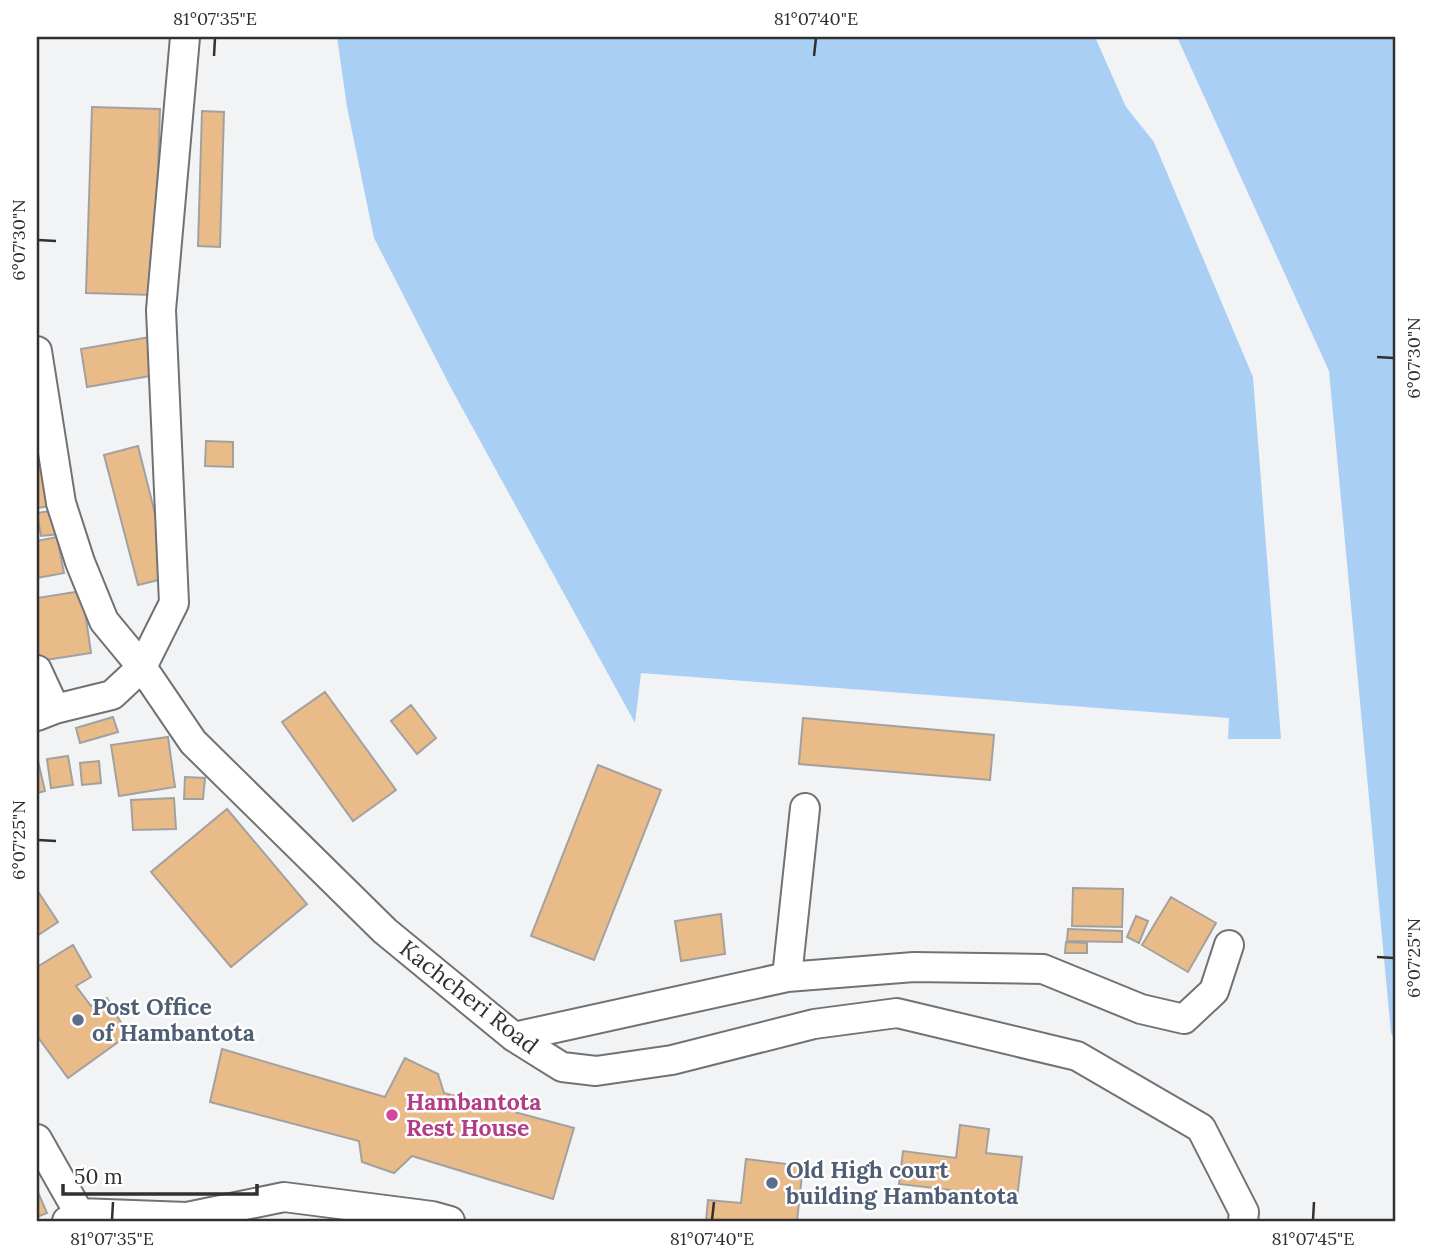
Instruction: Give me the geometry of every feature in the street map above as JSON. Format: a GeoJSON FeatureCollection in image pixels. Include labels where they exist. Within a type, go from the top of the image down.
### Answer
{"type":"FeatureCollection","features":[{"type":"Feature","properties":{"kind":"street"},"geometry":{"type":"LineString","coordinates":[[37,670],[46,713],[111,695],[142,667],[174,603],[161,310],[185,37]]}},
{"type":"Feature","properties":{"kind":"street","name":"Kachcheri Road"},"geometry":{"type":"LineString","coordinates":[[37,351],[61,503],[79,562],[104,621],[142,667],[193,742],[385,931],[514,1037],[562,1067],[596,1071],[672,1060],[814,1024],[897,1013],[1077,1056],[1201,1128],[1244,1212],[1243,1221]]}},
{"type":"Feature","properties":{"kind":"street"},"geometry":{"type":"LineString","coordinates":[[787,978],[805,808]]}},
{"type":"Feature","properties":{"kind":"street"},"geometry":{"type":"LineString","coordinates":[[514,1037],[787,978],[914,967],[1043,969],[1141,1009],[1184,1019],[1214,991],[1229,945]]}},
{"type":"Feature","properties":{"kind":"street"},"geometry":{"type":"LineString","coordinates":[[37,1139],[80,1218],[187,1217],[284,1197],[432,1216],[450,1221]]}},
{"type":"Feature","properties":{"kind":"water"},"geometry":{"type":"Polygon","coordinates":[[[337,37],[1095,37],[1126,107],[1154,142],[1253,377],[1281,739],[1228,739],[1229,718],[641,673],[635,723],[451,388],[374,238],[347,107],[337,37]]]}},
{"type":"Feature","properties":{"kind":"water"},"geometry":{"type":"Polygon","coordinates":[[[1177,37],[1396,37],[1396,1042],[1391,1033],[1329,371],[1177,37]]]}},
{"type":"Feature","properties":{"kind":"building"},"geometry":{"type":"Polygon","coordinates":[[[92,107],[160,109],[154,295],[86,293],[92,107]]]}},
{"type":"Feature","properties":{"kind":"building"},"geometry":{"type":"Polygon","coordinates":[[[202,111],[224,112],[220,247],[198,246],[202,111]]]}},
{"type":"Feature","properties":{"kind":"building"},"geometry":{"type":"Polygon","coordinates":[[[150,337],[156,375],[87,387],[81,349],[150,337]]]}},
{"type":"Feature","properties":{"kind":"building"},"geometry":{"type":"Polygon","coordinates":[[[37,403],[57,505],[37,508],[37,403]]]}},
{"type":"Feature","properties":{"kind":"building"},"geometry":{"type":"Polygon","coordinates":[[[206,441],[233,442],[233,467],[205,466],[206,441]]]}},
{"type":"Feature","properties":{"kind":"building"},"geometry":{"type":"Polygon","coordinates":[[[138,446],[171,577],[138,585],[104,455],[138,446]]]}},
{"type":"Feature","properties":{"kind":"building"},"geometry":{"type":"Polygon","coordinates":[[[57,510],[60,534],[41,536],[37,513],[57,510]]]}},
{"type":"Feature","properties":{"kind":"building"},"geometry":{"type":"Polygon","coordinates":[[[57,537],[64,573],[37,578],[37,541],[57,537]]]}},
{"type":"Feature","properties":{"kind":"building"},"geometry":{"type":"Polygon","coordinates":[[[82,591],[91,653],[39,661],[37,598],[82,591]]]}},
{"type":"Feature","properties":{"kind":"building"},"geometry":{"type":"Polygon","coordinates":[[[325,692],[396,790],[353,821],[282,722],[325,692]]]}},
{"type":"Feature","properties":{"kind":"building"},"geometry":{"type":"Polygon","coordinates":[[[411,705],[436,738],[417,754],[391,721],[411,705]]]}},
{"type":"Feature","properties":{"kind":"building"},"geometry":{"type":"Polygon","coordinates":[[[113,717],[118,732],[80,743],[76,728],[113,717]]]}},
{"type":"Feature","properties":{"kind":"building"},"geometry":{"type":"Polygon","coordinates":[[[803,718],[994,735],[990,780],[799,764],[803,718]]]}},
{"type":"Feature","properties":{"kind":"building"},"geometry":{"type":"Polygon","coordinates":[[[168,737],[175,787],[119,796],[111,745],[168,737]]]}},
{"type":"Feature","properties":{"kind":"building"},"geometry":{"type":"Polygon","coordinates":[[[68,756],[73,785],[51,788],[47,759],[68,756]]]}},
{"type":"Feature","properties":{"kind":"building"},"geometry":{"type":"Polygon","coordinates":[[[37,757],[45,791],[37,793],[37,757]]]}},
{"type":"Feature","properties":{"kind":"building"},"geometry":{"type":"Polygon","coordinates":[[[99,761],[101,783],[82,785],[80,763],[99,761]]]}},
{"type":"Feature","properties":{"kind":"building"},"geometry":{"type":"Polygon","coordinates":[[[598,765],[661,790],[594,960],[531,936],[598,765]]]}},
{"type":"Feature","properties":{"kind":"building"},"geometry":{"type":"Polygon","coordinates":[[[185,777],[205,778],[203,799],[184,799],[185,777]]]}},
{"type":"Feature","properties":{"kind":"building"},"geometry":{"type":"Polygon","coordinates":[[[174,798],[176,829],[133,830],[131,800],[174,798]]]}},
{"type":"Feature","properties":{"kind":"building"},"geometry":{"type":"Polygon","coordinates":[[[227,809],[307,904],[231,967],[151,872],[227,809]]]}},
{"type":"Feature","properties":{"kind":"building"},"geometry":{"type":"Polygon","coordinates":[[[1073,888],[1123,889],[1122,927],[1072,926],[1073,888]]]}},
{"type":"Feature","properties":{"kind":"building"},"geometry":{"type":"Polygon","coordinates":[[[37,890],[58,922],[37,936],[37,890]]]}},
{"type":"Feature","properties":{"kind":"building"},"geometry":{"type":"Polygon","coordinates":[[[1171,897],[1216,923],[1188,972],[1142,945],[1171,897]]]}},
{"type":"Feature","properties":{"kind":"building"},"geometry":{"type":"Polygon","coordinates":[[[721,914],[725,954],[681,961],[675,921],[721,914]]]}},
{"type":"Feature","properties":{"kind":"building"},"geometry":{"type":"Polygon","coordinates":[[[1136,916],[1148,921],[1139,943],[1127,937],[1136,916]]]}},
{"type":"Feature","properties":{"kind":"building"},"geometry":{"type":"Polygon","coordinates":[[[1068,929],[1122,931],[1122,942],[1067,941],[1068,929]]]}},
{"type":"Feature","properties":{"kind":"building"},"geometry":{"type":"Polygon","coordinates":[[[1066,942],[1087,943],[1087,953],[1065,953],[1066,942]]]}},
{"type":"Feature","properties":{"kind":"building","name":"Post Office of Hambantota"},"geometry":{"type":"Polygon","coordinates":[[[73,945],[91,977],[76,986],[91,1006],[107,998],[128,1035],[68,1078],[37,1036],[37,967],[73,945]]]}},
{"type":"Feature","properties":{"kind":"building"},"geometry":{"type":"Polygon","coordinates":[[[222,1049],[385,1097],[405,1058],[438,1074],[444,1093],[574,1128],[553,1199],[412,1156],[394,1173],[362,1162],[359,1141],[210,1102],[222,1049]]]}},
{"type":"Feature","properties":{"kind":"building"},"geometry":{"type":"Polygon","coordinates":[[[960,1125],[989,1129],[986,1153],[1022,1157],[1017,1198],[899,1184],[903,1151],[956,1158],[960,1125]]]}},
{"type":"Feature","properties":{"kind":"building","name":"Old High court building Hambantota"},"geometry":{"type":"Polygon","coordinates":[[[746,1159],[803,1166],[797,1221],[706,1221],[708,1200],[741,1203],[746,1159]]]}},
{"type":"Feature","properties":{"kind":"building"},"geometry":{"type":"Polygon","coordinates":[[[37,1190],[47,1213],[37,1217],[37,1190]]]}},
{"type":"Feature","properties":{"kind":"place","name":"Post Office of Hambantota"},"geometry":{"type":"Point","coordinates":[78,1020]}},
{"type":"Feature","properties":{"kind":"place","name":"Hambantota Rest House"},"geometry":{"type":"Point","coordinates":[392,1115]}},
{"type":"Feature","properties":{"kind":"place","name":"Old High court building Hambantota"},"geometry":{"type":"Point","coordinates":[772,1183]}}]}
